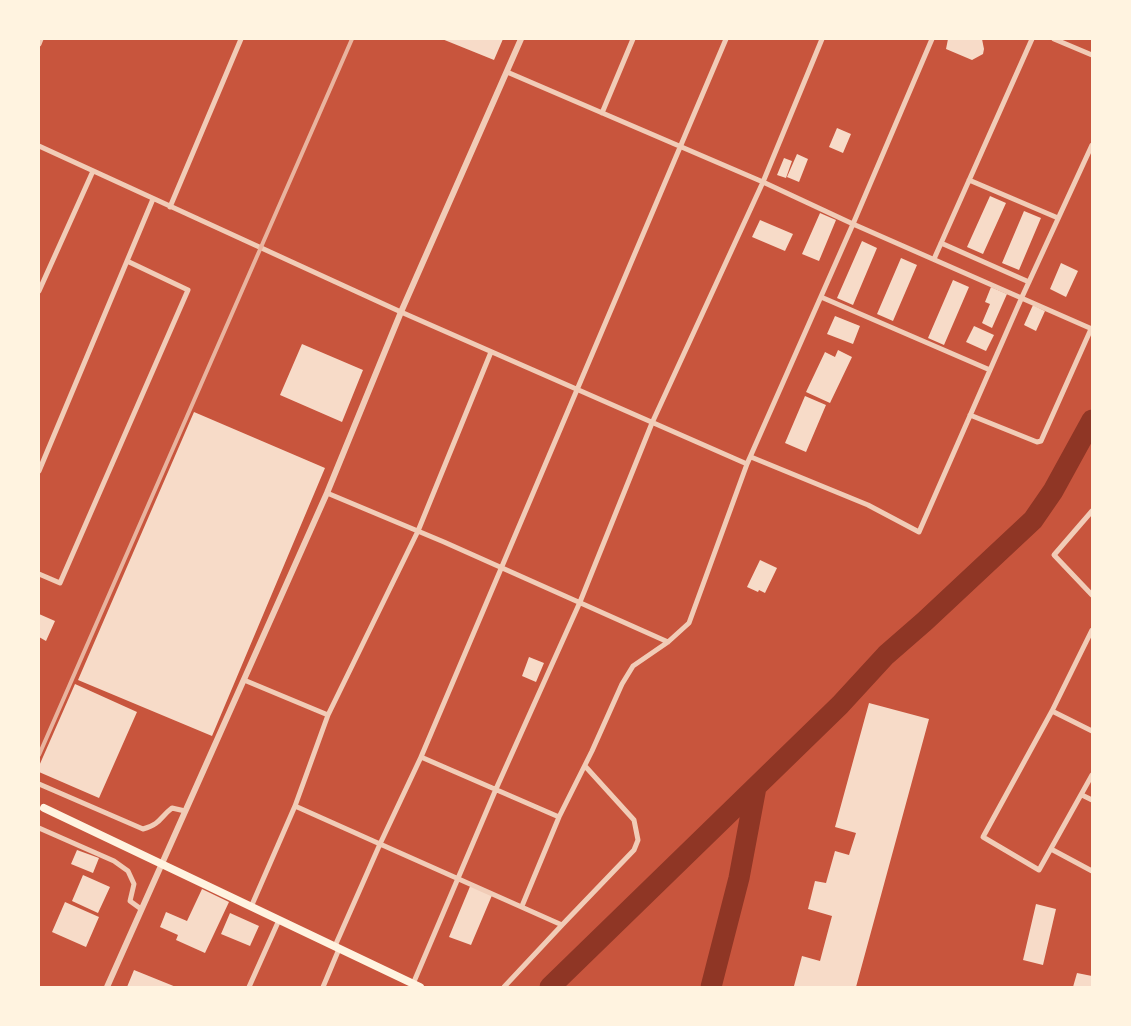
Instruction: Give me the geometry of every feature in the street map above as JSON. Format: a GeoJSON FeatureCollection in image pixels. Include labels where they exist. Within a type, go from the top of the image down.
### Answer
{"type":"FeatureCollection","features":[{"type":"Feature","properties":{"kind":"main road"},"geometry":{"type":"LineString","coordinates":[[44,808],[416,985]]}},
{"type":"Feature","properties":{"kind":"street"},"geometry":{"type":"LineString","coordinates":[[39,44],[41,39]]}},
{"type":"Feature","properties":{"kind":"street"},"geometry":{"type":"LineString","coordinates":[[170,207],[241,39]]}},
{"type":"Feature","properties":{"kind":"street"},"geometry":{"type":"LineString","coordinates":[[107,987],[327,493],[401,312],[521,39]]}},
{"type":"Feature","properties":{"kind":"street"},"geometry":{"type":"LineString","coordinates":[[602,113],[633,39]]}},
{"type":"Feature","properties":{"kind":"street"},"geometry":{"type":"LineString","coordinates":[[322,987],[380,844],[421,757],[503,568],[726,39]]}},
{"type":"Feature","properties":{"kind":"street"},"geometry":{"type":"LineString","coordinates":[[416,985],[458,877],[580,602],[652,423],[763,182],[822,39]]}},
{"type":"Feature","properties":{"kind":"street"},"geometry":{"type":"LineString","coordinates":[[522,906],[559,817],[622,684],[633,666],[668,642],[689,623],[747,464],[932,39]]}},
{"type":"Feature","properties":{"kind":"street"},"geometry":{"type":"LineString","coordinates":[[934,259],[1032,39]]}},
{"type":"Feature","properties":{"kind":"street"},"geometry":{"type":"LineString","coordinates":[[1054,39],[1092,56]]}},
{"type":"Feature","properties":{"kind":"street"},"geometry":{"type":"LineString","coordinates":[[507,72],[763,182],[1092,329],[1041,441],[1038,442],[970,415]]}},
{"type":"Feature","properties":{"kind":"street"},"geometry":{"type":"LineString","coordinates":[[751,457],[868,505],[919,532],[1022,297],[1092,145]]}},
{"type":"Feature","properties":{"kind":"street"},"geometry":{"type":"LineString","coordinates":[[39,146],[401,312],[747,464]]}},
{"type":"Feature","properties":{"kind":"street"},"geometry":{"type":"LineString","coordinates":[[39,291],[93,171]]}},
{"type":"Feature","properties":{"kind":"street"},"geometry":{"type":"LineString","coordinates":[[969,180],[1058,218]]}},
{"type":"Feature","properties":{"kind":"street"},"geometry":{"type":"LineString","coordinates":[[39,471],[41,461],[153,199]]}},
{"type":"Feature","properties":{"kind":"street"},"geometry":{"type":"LineString","coordinates":[[941,243],[1029,282]]}},
{"type":"Feature","properties":{"kind":"street"},"geometry":{"type":"LineString","coordinates":[[39,574],[60,583],[188,290],[127,261]]}},
{"type":"Feature","properties":{"kind":"street"},"geometry":{"type":"LineString","coordinates":[[821,297],[990,370]]}},
{"type":"Feature","properties":{"kind":"street"},"geometry":{"type":"LineString","coordinates":[[251,907],[295,806],[328,715],[418,531],[491,352]]}},
{"type":"Feature","properties":{"kind":"street"},"geometry":{"type":"LineString","coordinates":[[327,493],[668,642]]}},
{"type":"Feature","properties":{"kind":"street"},"geometry":{"type":"LineString","coordinates":[[1092,511],[1054,555],[1092,595]]}},
{"type":"Feature","properties":{"kind":"street"},"geometry":{"type":"LineString","coordinates":[[1092,630],[1052,711],[983,837],[1039,870],[1092,775]]}},
{"type":"Feature","properties":{"kind":"street"},"geometry":{"type":"LineString","coordinates":[[244,680],[328,715]]}},
{"type":"Feature","properties":{"kind":"street"},"geometry":{"type":"LineString","coordinates":[[1052,711],[1092,731]]}},
{"type":"Feature","properties":{"kind":"street"},"geometry":{"type":"LineString","coordinates":[[421,757],[559,817]]}},
{"type":"Feature","properties":{"kind":"street"},"geometry":{"type":"LineString","coordinates":[[504,987],[634,850],[638,840],[634,820],[585,766]]}},
{"type":"Feature","properties":{"kind":"street"},"geometry":{"type":"LineString","coordinates":[[39,784],[143,829],[161,821],[166,812],[172,808],[185,811]]}},
{"type":"Feature","properties":{"kind":"street"},"geometry":{"type":"LineString","coordinates":[[1082,795],[1092,800]]}},
{"type":"Feature","properties":{"kind":"street"},"geometry":{"type":"LineString","coordinates":[[295,806],[562,925]]}},
{"type":"Feature","properties":{"kind":"street"},"geometry":{"type":"LineString","coordinates":[[39,828],[114,861],[128,871],[134,884],[130,901],[141,909]]}},
{"type":"Feature","properties":{"kind":"street"},"geometry":{"type":"LineString","coordinates":[[1051,849],[1092,871]]}},
{"type":"Feature","properties":{"kind":"street"},"geometry":{"type":"LineString","coordinates":[[249,987],[279,920]]}},
{"type":"Feature","properties":{"kind":"building"},"geometry":{"type":"Polygon","coordinates":[[[442,39],[503,39],[494,60],[442,39]]]}},
{"type":"Feature","properties":{"kind":"building"},"geometry":{"type":"Polygon","coordinates":[[[948,39],[982,39],[983,54],[972,60],[946,49],[948,39]]]}},
{"type":"Feature","properties":{"kind":"building"},"geometry":{"type":"Polygon","coordinates":[[[837,128],[851,134],[843,153],[829,147],[837,128]]]}},
{"type":"Feature","properties":{"kind":"building"},"geometry":{"type":"Polygon","coordinates":[[[797,154],[808,159],[799,182],[787,177],[797,154]]]}},
{"type":"Feature","properties":{"kind":"building"},"geometry":{"type":"Polygon","coordinates":[[[784,158],[792,161],[786,178],[777,175],[784,158]]]}},
{"type":"Feature","properties":{"kind":"building"},"geometry":{"type":"Polygon","coordinates":[[[990,196],[1006,203],[983,254],[967,247],[990,196]]]}},
{"type":"Feature","properties":{"kind":"building"},"geometry":{"type":"Polygon","coordinates":[[[1024,211],[1041,218],[1019,270],[1002,263],[1024,211]]]}},
{"type":"Feature","properties":{"kind":"building"},"geometry":{"type":"Polygon","coordinates":[[[820,213],[836,220],[819,261],[802,254],[820,213]]]}},
{"type":"Feature","properties":{"kind":"building"},"geometry":{"type":"Polygon","coordinates":[[[760,220],[793,234],[785,251],[752,237],[760,220]]]}},
{"type":"Feature","properties":{"kind":"building"},"geometry":{"type":"Polygon","coordinates":[[[862,241],[877,248],[853,305],[837,298],[862,241]]]}},
{"type":"Feature","properties":{"kind":"building"},"geometry":{"type":"Polygon","coordinates":[[[901,258],[917,265],[893,321],[877,314],[901,258]]]}},
{"type":"Feature","properties":{"kind":"building"},"geometry":{"type":"Polygon","coordinates":[[[1061,263],[1078,271],[1066,297],[1050,289],[1061,263]]]}},
{"type":"Feature","properties":{"kind":"building"},"geometry":{"type":"Polygon","coordinates":[[[953,280],[969,287],[944,345],[928,338],[953,280]]]}},
{"type":"Feature","properties":{"kind":"building"},"geometry":{"type":"Polygon","coordinates":[[[991,287],[1007,294],[992,328],[982,323],[990,304],[985,302],[991,287]]]}},
{"type":"Feature","properties":{"kind":"building"},"geometry":{"type":"Polygon","coordinates":[[[1033,305],[1045,311],[1036,331],[1024,325],[1033,305]]]}},
{"type":"Feature","properties":{"kind":"building"},"geometry":{"type":"Polygon","coordinates":[[[835,316],[860,326],[853,344],[827,334],[835,316]]]}},
{"type":"Feature","properties":{"kind":"building"},"geometry":{"type":"Polygon","coordinates":[[[974,326],[994,335],[986,351],[966,342],[974,326]]]}},
{"type":"Feature","properties":{"kind":"building"},"geometry":{"type":"Polygon","coordinates":[[[302,344],[363,370],[342,422],[280,395],[302,344]]]}},
{"type":"Feature","properties":{"kind":"building"},"geometry":{"type":"Polygon","coordinates":[[[838,350],[852,357],[830,403],[806,392],[825,352],[835,357],[838,350]]]}},
{"type":"Feature","properties":{"kind":"building"},"geometry":{"type":"Polygon","coordinates":[[[805,396],[826,405],[806,452],[785,443],[805,396]]]}},
{"type":"Feature","properties":{"kind":"building"},"geometry":{"type":"Polygon","coordinates":[[[194,412],[325,468],[212,736],[78,680],[194,412]]]}},
{"type":"Feature","properties":{"kind":"building"},"geometry":{"type":"Polygon","coordinates":[[[760,560],[777,568],[765,593],[747,587],[760,560]]]}},
{"type":"Feature","properties":{"kind":"building"},"geometry":{"type":"Polygon","coordinates":[[[39,614],[55,621],[46,641],[39,637],[39,614]]]}},
{"type":"Feature","properties":{"kind":"building"},"geometry":{"type":"Polygon","coordinates":[[[529,657],[544,663],[536,682],[522,676],[529,657]]]}},
{"type":"Feature","properties":{"kind":"building"},"geometry":{"type":"Polygon","coordinates":[[[75,684],[137,712],[99,798],[39,772],[39,766],[75,684]]]}},
{"type":"Feature","properties":{"kind":"building"},"geometry":{"type":"Polygon","coordinates":[[[869,703],[929,719],[856,987],[794,986],[802,956],[820,961],[832,916],[808,909],[815,881],[826,883],[835,851],[849,855],[856,833],[835,827],[869,703]]]}},
{"type":"Feature","properties":{"kind":"building"},"geometry":{"type":"Polygon","coordinates":[[[77,850],[99,858],[93,873],[71,864],[77,850]]]}},
{"type":"Feature","properties":{"kind":"building"},"geometry":{"type":"Polygon","coordinates":[[[83,875],[110,887],[98,913],[72,901],[83,875]]]}},
{"type":"Feature","properties":{"kind":"building"},"geometry":{"type":"Polygon","coordinates":[[[471,884],[493,893],[471,945],[449,937],[471,884]]]}},
{"type":"Feature","properties":{"kind":"building"},"geometry":{"type":"Polygon","coordinates":[[[202,889],[229,902],[205,953],[176,940],[178,935],[160,927],[166,912],[187,921],[202,889]]]}},
{"type":"Feature","properties":{"kind":"building"},"geometry":{"type":"Polygon","coordinates":[[[65,902],[99,917],[86,947],[52,932],[65,902]]]}},
{"type":"Feature","properties":{"kind":"building"},"geometry":{"type":"Polygon","coordinates":[[[1036,904],[1056,909],[1043,965],[1023,960],[1036,904]]]}},
{"type":"Feature","properties":{"kind":"building"},"geometry":{"type":"Polygon","coordinates":[[[230,913],[259,926],[250,946],[221,934],[230,913]]]}},
{"type":"Feature","properties":{"kind":"building"},"geometry":{"type":"Polygon","coordinates":[[[134,970],[176,987],[127,987],[134,970]]]}},
{"type":"Feature","properties":{"kind":"building"},"geometry":{"type":"Polygon","coordinates":[[[1077,973],[1092,976],[1092,987],[1073,987],[1077,973]]]}},
{"type":"Feature","properties":{"kind":"waterway"},"geometry":{"type":"LineString","coordinates":[[550,987],[840,705],[886,655],[1033,520],[1053,491],[1092,420]]}},
{"type":"Feature","properties":{"kind":"waterway"},"geometry":{"type":"LineString","coordinates":[[711,987],[739,878],[756,787]]}},
{"type":"Feature","properties":{"kind":"railway"},"geometry":{"type":"LineString","coordinates":[[39,755],[352,39]]}}]}
